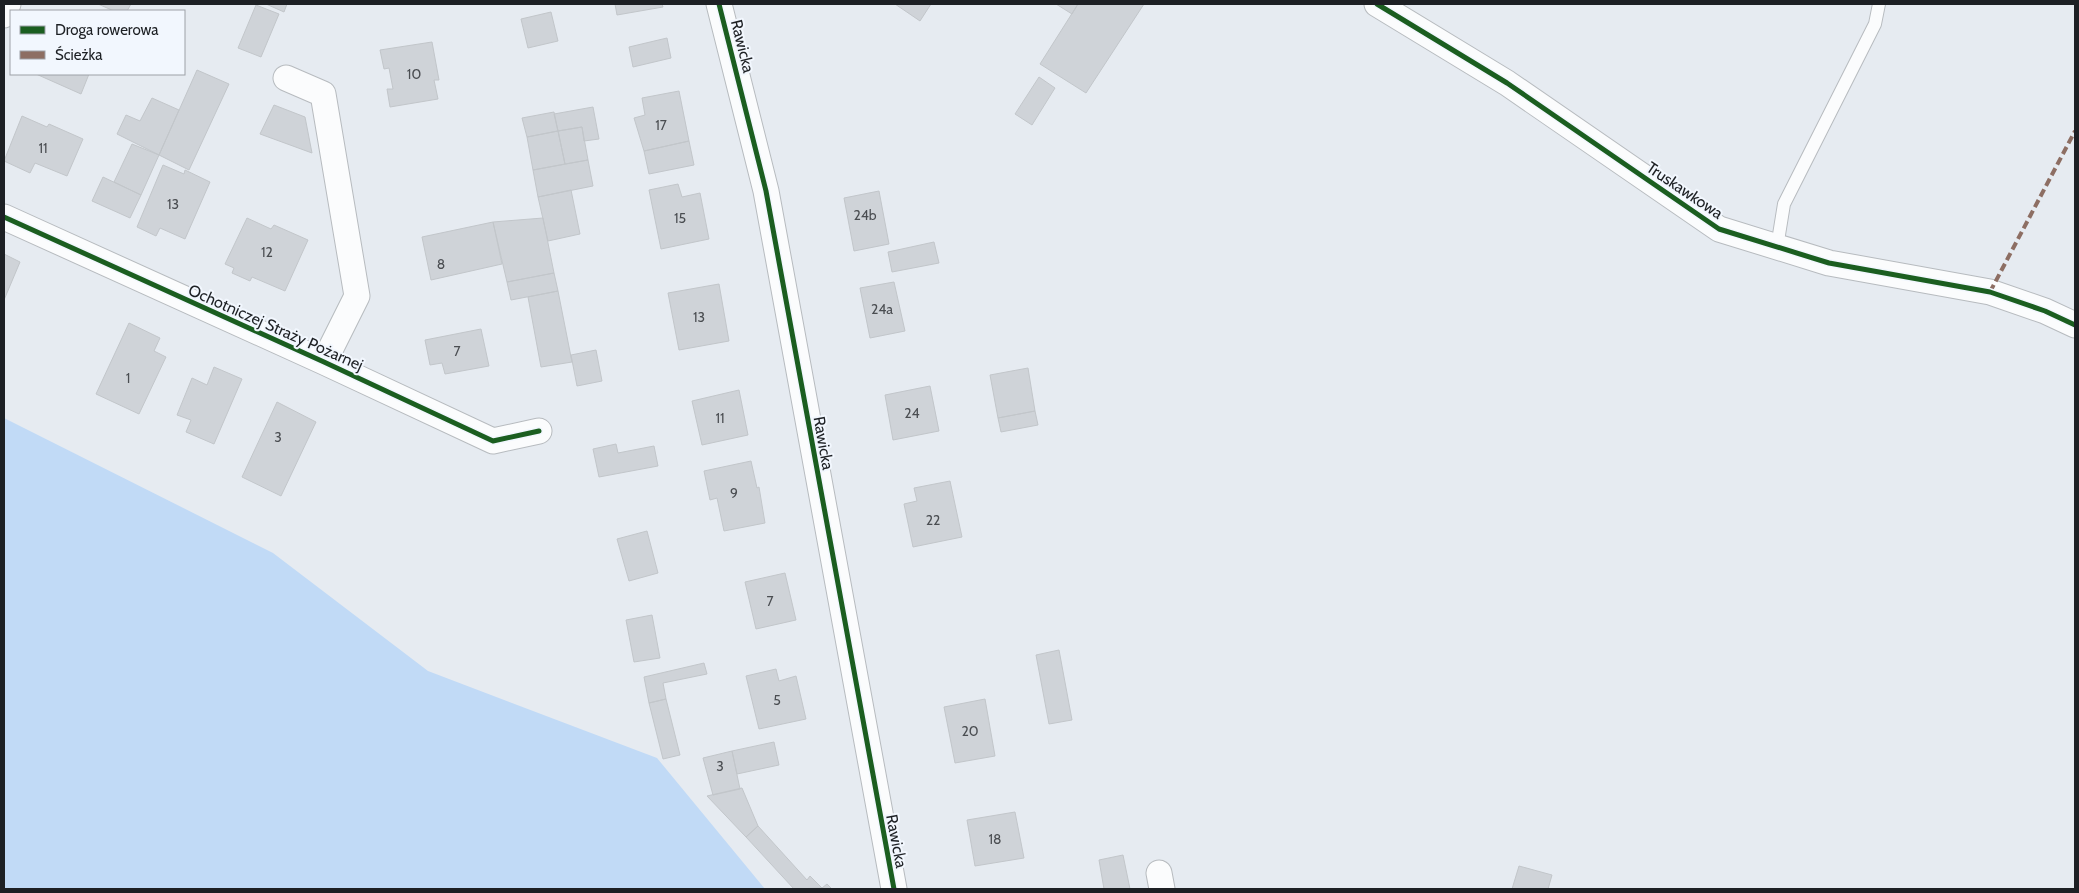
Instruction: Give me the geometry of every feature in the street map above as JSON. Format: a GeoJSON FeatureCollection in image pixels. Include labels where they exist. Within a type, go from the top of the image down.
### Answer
{"type":"FeatureCollection","features":[{"type":"Feature","properties":{"kind":"street"},"geometry":{"type":"LineString","coordinates":[[4,15],[8,4]]}},
{"type":"Feature","properties":{"kind":"street","name":"Rawicka"},"geometry":{"type":"LineString","coordinates":[[719,4],[766,191],[894,889]]}},
{"type":"Feature","properties":{"kind":"street","name":"Truskawkowa"},"geometry":{"type":"LineString","coordinates":[[1377,4],[1507,83],[1719,229],[1829,263],[1990,292],[2045,311],[2075,325]]}},
{"type":"Feature","properties":{"kind":"street","name":"Ochotniczej Straży Pożarnej"},"geometry":{"type":"LineString","coordinates":[[286,78],[323,94],[358,296],[324,362]]}},
{"type":"Feature","properties":{"kind":"street","name":"Ochotniczej Straży Pożarnej"},"geometry":{"type":"LineString","coordinates":[[4,217],[493,441],[539,431]]}},
{"type":"Feature","properties":{"kind":"lane"},"geometry":{"type":"LineString","coordinates":[[1776,247],[1784,204],[1875,24],[1879,4]]}},
{"type":"Feature","properties":{"kind":"shaded area"},"geometry":{"type":"Polygon","coordinates":[[[4,418],[273,553],[428,671],[657,758],[765,889],[4,889],[4,418]]]}},
{"type":"Feature","properties":{"kind":"building"},"geometry":{"type":"Polygon","coordinates":[[[98,4],[131,4],[128,10],[112,10],[98,4]]]}},
{"type":"Feature","properties":{"kind":"building"},"geometry":{"type":"Polygon","coordinates":[[[266,4],[287,4],[284,12],[266,4]]]}},
{"type":"Feature","properties":{"kind":"building"},"geometry":{"type":"Polygon","coordinates":[[[615,4],[662,4],[663,7],[617,15],[615,4]]]}},
{"type":"Feature","properties":{"kind":"building"},"geometry":{"type":"Polygon","coordinates":[[[895,4],[931,4],[920,21],[895,4]]]}},
{"type":"Feature","properties":{"kind":"building"},"geometry":{"type":"Polygon","coordinates":[[[1056,4],[1078,4],[1072,14],[1056,4]]]}},
{"type":"Feature","properties":{"kind":"building"},"geometry":{"type":"Polygon","coordinates":[[[1078,4],[1144,4],[1086,93],[1040,64],[1078,4]]]}},
{"type":"Feature","properties":{"kind":"building"},"geometry":{"type":"Polygon","coordinates":[[[256,5],[279,14],[261,57],[238,48],[256,5]]]}},
{"type":"Feature","properties":{"kind":"building"},"geometry":{"type":"Polygon","coordinates":[[[551,12],[558,41],[528,48],[521,19],[551,12]]]}},
{"type":"Feature","properties":{"kind":"building"},"geometry":{"type":"Polygon","coordinates":[[[667,38],[671,58],[633,67],[629,47],[667,38]]]}},
{"type":"Feature","properties":{"kind":"building"},"geometry":{"type":"Polygon","coordinates":[[[432,42],[439,80],[434,80],[438,99],[390,107],[387,89],[393,89],[389,68],[384,69],[380,50],[432,42]]]}},
{"type":"Feature","properties":{"kind":"building"},"geometry":{"type":"Polygon","coordinates":[[[197,70],[229,84],[189,170],[159,155],[197,70]]]}},
{"type":"Feature","properties":{"kind":"building"},"geometry":{"type":"Polygon","coordinates":[[[38,75],[89,75],[81,94],[38,75]]]}},
{"type":"Feature","properties":{"kind":"building"},"geometry":{"type":"Polygon","coordinates":[[[1039,77],[1055,88],[1032,125],[1015,114],[1039,77]]]}},
{"type":"Feature","properties":{"kind":"building"},"geometry":{"type":"Polygon","coordinates":[[[679,91],[689,141],[644,151],[634,118],[645,115],[642,98],[679,91]]]}},
{"type":"Feature","properties":{"kind":"building"},"geometry":{"type":"Polygon","coordinates":[[[152,98],[179,110],[159,155],[117,134],[126,115],[140,121],[152,98]]]}},
{"type":"Feature","properties":{"kind":"building"},"geometry":{"type":"Polygon","coordinates":[[[274,105],[305,117],[312,153],[260,134],[274,105]]]}},
{"type":"Feature","properties":{"kind":"building"},"geometry":{"type":"Polygon","coordinates":[[[593,107],[599,139],[584,141],[582,127],[558,131],[554,114],[593,107]]]}},
{"type":"Feature","properties":{"kind":"building"},"geometry":{"type":"Polygon","coordinates":[[[554,112],[558,131],[527,137],[522,118],[554,112]]]}},
{"type":"Feature","properties":{"kind":"building"},"geometry":{"type":"Polygon","coordinates":[[[22,116],[47,127],[49,124],[83,139],[67,176],[35,163],[30,173],[4,161],[22,116]]]}},
{"type":"Feature","properties":{"kind":"building"},"geometry":{"type":"Polygon","coordinates":[[[582,127],[588,160],[565,164],[558,131],[582,127]]]}},
{"type":"Feature","properties":{"kind":"building"},"geometry":{"type":"Polygon","coordinates":[[[558,131],[565,164],[533,170],[527,137],[558,131]]]}},
{"type":"Feature","properties":{"kind":"building"},"geometry":{"type":"Polygon","coordinates":[[[689,141],[694,165],[649,174],[644,151],[689,141]]]}},
{"type":"Feature","properties":{"kind":"building"},"geometry":{"type":"Polygon","coordinates":[[[132,144],[159,155],[141,195],[114,182],[132,144]]]}},
{"type":"Feature","properties":{"kind":"building"},"geometry":{"type":"Polygon","coordinates":[[[588,160],[593,186],[538,197],[533,170],[588,160]]]}},
{"type":"Feature","properties":{"kind":"building"},"geometry":{"type":"Polygon","coordinates":[[[163,165],[184,174],[185,170],[210,182],[185,239],[160,228],[156,236],[137,227],[163,165]]]}},
{"type":"Feature","properties":{"kind":"building"},"geometry":{"type":"Polygon","coordinates":[[[103,177],[141,195],[130,218],[92,201],[103,177]]]}},
{"type":"Feature","properties":{"kind":"building"},"geometry":{"type":"Polygon","coordinates":[[[678,184],[682,197],[700,193],[709,239],[661,249],[649,190],[678,184]]]}},
{"type":"Feature","properties":{"kind":"building"},"geometry":{"type":"Polygon","coordinates":[[[571,190],[580,234],[548,241],[538,197],[571,190]]]}},
{"type":"Feature","properties":{"kind":"building"},"geometry":{"type":"Polygon","coordinates":[[[879,191],[889,244],[854,251],[844,198],[879,191]]]}},
{"type":"Feature","properties":{"kind":"building"},"geometry":{"type":"Polygon","coordinates":[[[247,218],[271,229],[274,225],[308,240],[285,291],[252,277],[250,281],[232,273],[234,268],[225,264],[247,218]]]}},
{"type":"Feature","properties":{"kind":"building"},"geometry":{"type":"Polygon","coordinates":[[[543,218],[554,273],[507,282],[493,222],[543,218]]]}},
{"type":"Feature","properties":{"kind":"building"},"geometry":{"type":"Polygon","coordinates":[[[493,222],[502,264],[431,280],[422,237],[493,222]]]}},
{"type":"Feature","properties":{"kind":"building"},"geometry":{"type":"Polygon","coordinates":[[[934,242],[939,263],[892,272],[888,252],[934,242]]]}},
{"type":"Feature","properties":{"kind":"building"},"geometry":{"type":"Polygon","coordinates":[[[4,254],[20,262],[4,300],[4,254]]]}},
{"type":"Feature","properties":{"kind":"building"},"geometry":{"type":"Polygon","coordinates":[[[554,273],[558,291],[511,300],[507,282],[554,273]]]}},
{"type":"Feature","properties":{"kind":"building"},"geometry":{"type":"Polygon","coordinates":[[[894,282],[905,331],[870,338],[860,288],[894,282]]]}},
{"type":"Feature","properties":{"kind":"building"},"geometry":{"type":"Polygon","coordinates":[[[719,284],[729,341],[679,350],[668,293],[719,284]]]}},
{"type":"Feature","properties":{"kind":"building"},"geometry":{"type":"Polygon","coordinates":[[[558,291],[572,362],[541,367],[528,297],[558,291]]]}},
{"type":"Feature","properties":{"kind":"building"},"geometry":{"type":"Polygon","coordinates":[[[129,323],[160,338],[154,351],[166,357],[139,414],[96,394],[129,323]]]}},
{"type":"Feature","properties":{"kind":"building"},"geometry":{"type":"Polygon","coordinates":[[[481,329],[489,366],[445,374],[442,363],[430,365],[425,340],[481,329]]]}},
{"type":"Feature","properties":{"kind":"building"},"geometry":{"type":"Polygon","coordinates":[[[596,350],[602,381],[577,386],[571,355],[596,350]]]}},
{"type":"Feature","properties":{"kind":"building"},"geometry":{"type":"Polygon","coordinates":[[[214,367],[242,379],[214,444],[186,432],[191,420],[177,415],[192,378],[207,385],[214,367]]]}},
{"type":"Feature","properties":{"kind":"building"},"geometry":{"type":"Polygon","coordinates":[[[1028,368],[1035,411],[998,418],[990,375],[1028,368]]]}},
{"type":"Feature","properties":{"kind":"building"},"geometry":{"type":"Polygon","coordinates":[[[930,386],[939,431],[893,440],[885,395],[930,386]]]}},
{"type":"Feature","properties":{"kind":"building"},"geometry":{"type":"Polygon","coordinates":[[[739,390],[748,435],[702,445],[692,401],[739,390]]]}},
{"type":"Feature","properties":{"kind":"building"},"geometry":{"type":"Polygon","coordinates":[[[277,402],[316,422],[281,496],[242,477],[277,402]]]}},
{"type":"Feature","properties":{"kind":"building"},"geometry":{"type":"Polygon","coordinates":[[[1035,411],[1038,425],[1001,432],[998,418],[1035,411]]]}},
{"type":"Feature","properties":{"kind":"building"},"geometry":{"type":"Polygon","coordinates":[[[616,444],[618,453],[654,446],[658,466],[599,477],[593,449],[616,444]]]}},
{"type":"Feature","properties":{"kind":"building"},"geometry":{"type":"Polygon","coordinates":[[[751,461],[757,488],[759,487],[765,523],[724,531],[717,498],[710,500],[704,471],[751,461]]]}},
{"type":"Feature","properties":{"kind":"building"},"geometry":{"type":"Polygon","coordinates":[[[950,481],[962,537],[913,547],[904,504],[917,501],[914,488],[950,481]]]}},
{"type":"Feature","properties":{"kind":"building"},"geometry":{"type":"Polygon","coordinates":[[[647,531],[658,573],[629,581],[617,539],[647,531]]]}},
{"type":"Feature","properties":{"kind":"building"},"geometry":{"type":"Polygon","coordinates":[[[785,573],[796,620],[756,629],[745,582],[785,573]]]}},
{"type":"Feature","properties":{"kind":"building"},"geometry":{"type":"Polygon","coordinates":[[[652,615],[660,658],[634,662],[626,620],[652,615]]]}},
{"type":"Feature","properties":{"kind":"building"},"geometry":{"type":"Polygon","coordinates":[[[1059,650],[1072,720],[1049,724],[1036,655],[1059,650]]]}},
{"type":"Feature","properties":{"kind":"building"},"geometry":{"type":"Polygon","coordinates":[[[704,663],[707,674],[663,683],[666,699],[649,703],[644,677],[704,663]]]}},
{"type":"Feature","properties":{"kind":"building"},"geometry":{"type":"Polygon","coordinates":[[[776,669],[779,681],[796,676],[806,719],[759,729],[746,676],[776,669]]]}},
{"type":"Feature","properties":{"kind":"building"},"geometry":{"type":"Polygon","coordinates":[[[666,699],[680,755],[663,759],[649,703],[666,699]]]}},
{"type":"Feature","properties":{"kind":"building"},"geometry":{"type":"Polygon","coordinates":[[[985,699],[995,756],[955,763],[944,707],[985,699]]]}},
{"type":"Feature","properties":{"kind":"building"},"geometry":{"type":"Polygon","coordinates":[[[774,742],[779,765],[737,774],[732,751],[774,742]]]}},
{"type":"Feature","properties":{"kind":"building"},"geometry":{"type":"Polygon","coordinates":[[[732,751],[740,789],[713,795],[703,758],[732,751]]]}},
{"type":"Feature","properties":{"kind":"building"},"geometry":{"type":"Polygon","coordinates":[[[742,788],[758,826],[746,837],[707,796],[742,788]]]}},
{"type":"Feature","properties":{"kind":"building"},"geometry":{"type":"Polygon","coordinates":[[[1015,812],[1024,858],[975,866],[967,820],[1015,812]]]}},
{"type":"Feature","properties":{"kind":"building"},"geometry":{"type":"Polygon","coordinates":[[[758,826],[807,880],[810,876],[822,888],[794,889],[746,837],[758,826]]]}},
{"type":"Feature","properties":{"kind":"building"},"geometry":{"type":"Polygon","coordinates":[[[1123,855],[1130,889],[1104,889],[1099,860],[1123,855]]]}},
{"type":"Feature","properties":{"kind":"building"},"geometry":{"type":"Polygon","coordinates":[[[1519,866],[1552,875],[1548,889],[1512,889],[1519,866]]]}},
{"type":"Feature","properties":{"kind":"building"},"geometry":{"type":"Polygon","coordinates":[[[827,884],[832,889],[821,889],[822,888],[827,884]]]}},
{"type":"Feature","properties":{"kind":"marked path"},"geometry":{"type":"LineString","coordinates":[[1990,292],[2075,131]]}},
{"type":"Feature","properties":{"kind":"cycle path"},"geometry":{"type":"LineString","coordinates":[[719,4],[766,191],[894,889]]}},
{"type":"Feature","properties":{"kind":"cycle path"},"geometry":{"type":"LineString","coordinates":[[1377,4],[1507,83],[1719,229],[1829,263],[1990,292],[2045,311],[2075,325]]}},
{"type":"Feature","properties":{"kind":"cycle path"},"geometry":{"type":"LineString","coordinates":[[4,217],[493,441],[539,431]]}}]}
